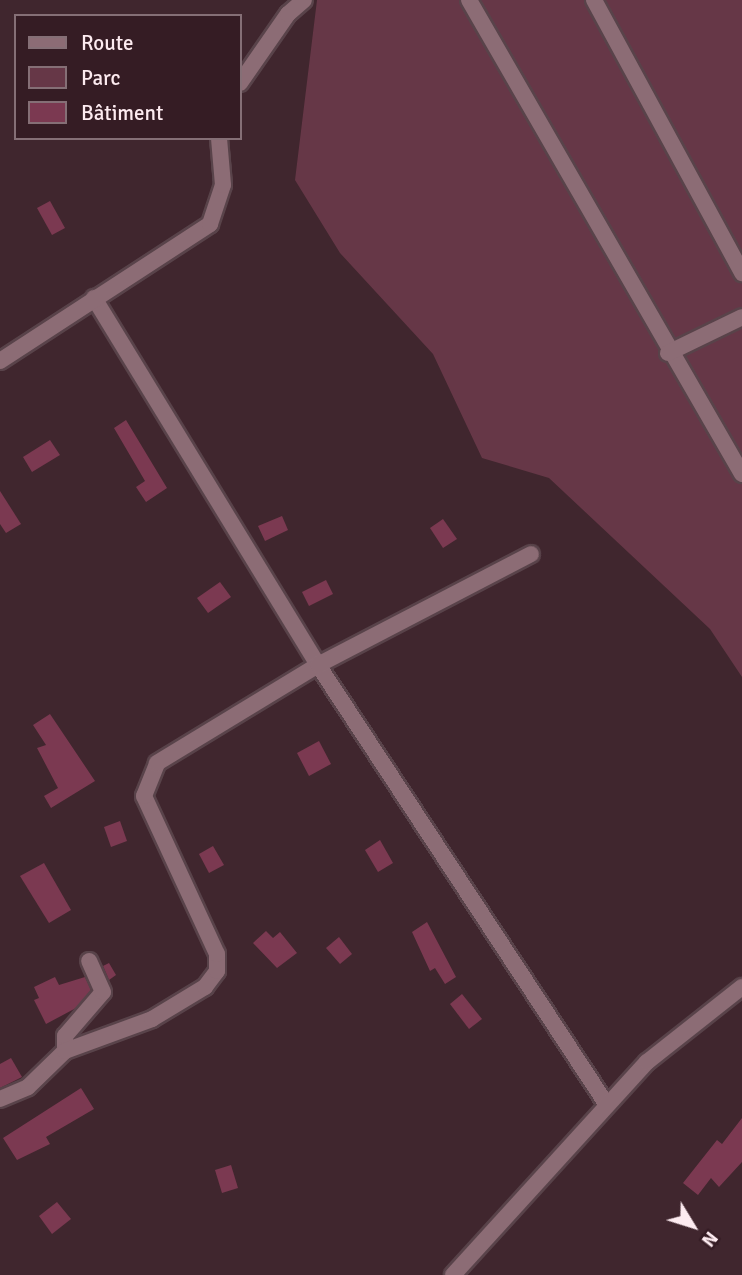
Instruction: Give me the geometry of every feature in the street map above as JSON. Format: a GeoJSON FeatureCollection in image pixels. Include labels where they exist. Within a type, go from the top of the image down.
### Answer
{"type":"FeatureCollection","features":[{"type":"Feature","properties":{"kind":"street"},"geometry":{"type":"LineString","coordinates":[[242,80],[288,14],[304,0]]}},
{"type":"Feature","properties":{"kind":"street"},"geometry":{"type":"LineString","coordinates":[[469,0],[668,353],[742,474]]}},
{"type":"Feature","properties":{"kind":"street"},"geometry":{"type":"LineString","coordinates":[[594,0],[742,273]]}},
{"type":"Feature","properties":{"kind":"street"},"geometry":{"type":"LineString","coordinates":[[0,361],[210,225],[223,185],[219,140]]}},
{"type":"Feature","properties":{"kind":"street"},"geometry":{"type":"LineString","coordinates":[[94,298],[318,665],[607,1105]]}},
{"type":"Feature","properties":{"kind":"street"},"geometry":{"type":"LineString","coordinates":[[668,353],[742,317]]}},
{"type":"Feature","properties":{"kind":"street"},"geometry":{"type":"LineString","coordinates":[[0,1099],[42,1077],[65,1051],[152,1019],[205,987],[217,971],[217,954],[144,796],[148,779],[157,763],[318,665],[531,554]]}},
{"type":"Feature","properties":{"kind":"street"},"geometry":{"type":"LineString","coordinates":[[65,1051],[65,1036],[103,992],[89,961]]}},
{"type":"Feature","properties":{"kind":"street"},"geometry":{"type":"LineString","coordinates":[[453,1275],[647,1062],[742,987]]}},
{"type":"Feature","properties":{"kind":"green space"},"geometry":{"type":"Polygon","coordinates":[[[317,0],[742,0],[742,677],[710,629],[549,478],[482,458],[433,354],[340,253],[295,180],[317,0]]]}},
{"type":"Feature","properties":{"kind":"building"},"geometry":{"type":"Polygon","coordinates":[[[50,201],[65,228],[52,235],[37,208],[50,201]]]}},
{"type":"Feature","properties":{"kind":"building"},"geometry":{"type":"Polygon","coordinates":[[[126,420],[167,488],[146,502],[136,487],[145,481],[114,428],[126,420]]]}},
{"type":"Feature","properties":{"kind":"building"},"geometry":{"type":"Polygon","coordinates":[[[50,440],[60,455],[32,472],[23,457],[50,440]]]}},
{"type":"Feature","properties":{"kind":"building"},"geometry":{"type":"Polygon","coordinates":[[[0,491],[21,524],[6,533],[0,524],[0,491]]]}},
{"type":"Feature","properties":{"kind":"building"},"geometry":{"type":"Polygon","coordinates":[[[282,516],[288,530],[265,541],[258,526],[282,516]]]}},
{"type":"Feature","properties":{"kind":"building"},"geometry":{"type":"Polygon","coordinates":[[[443,519],[457,539],[443,548],[430,528],[443,519]]]}},
{"type":"Feature","properties":{"kind":"building"},"geometry":{"type":"Polygon","coordinates":[[[326,580],[333,594],[309,606],[302,592],[326,580]]]}},
{"type":"Feature","properties":{"kind":"building"},"geometry":{"type":"Polygon","coordinates":[[[220,582],[231,597],[208,613],[197,598],[220,582]]]}},
{"type":"Feature","properties":{"kind":"building"},"geometry":{"type":"Polygon","coordinates":[[[50,714],[95,781],[51,808],[44,796],[58,788],[37,748],[46,745],[33,725],[50,714]]]}},
{"type":"Feature","properties":{"kind":"building"},"geometry":{"type":"Polygon","coordinates":[[[319,741],[331,764],[309,776],[297,753],[319,741]]]}},
{"type":"Feature","properties":{"kind":"building"},"geometry":{"type":"Polygon","coordinates":[[[120,821],[127,841],[111,847],[104,827],[120,821]]]}},
{"type":"Feature","properties":{"kind":"building"},"geometry":{"type":"Polygon","coordinates":[[[380,840],[393,863],[378,872],[365,850],[380,840]]]}},
{"type":"Feature","properties":{"kind":"building"},"geometry":{"type":"Polygon","coordinates":[[[213,846],[224,865],[209,873],[199,854],[213,846]]]}},
{"type":"Feature","properties":{"kind":"building"},"geometry":{"type":"Polygon","coordinates":[[[44,863],[71,910],[49,923],[20,876],[44,863]]]}},
{"type":"Feature","properties":{"kind":"building"},"geometry":{"type":"Polygon","coordinates":[[[427,922],[456,977],[445,984],[435,968],[430,971],[412,932],[427,922]]]}},
{"type":"Feature","properties":{"kind":"building"},"geometry":{"type":"Polygon","coordinates":[[[266,931],[273,938],[280,932],[297,953],[277,968],[253,943],[266,931]]]}},
{"type":"Feature","properties":{"kind":"building"},"geometry":{"type":"Polygon","coordinates":[[[339,937],[352,954],[340,964],[326,948],[339,937]]]}},
{"type":"Feature","properties":{"kind":"building"},"geometry":{"type":"Polygon","coordinates":[[[109,963],[116,975],[109,980],[103,966],[109,963]]]}},
{"type":"Feature","properties":{"kind":"building"},"geometry":{"type":"Polygon","coordinates":[[[55,977],[59,985],[85,977],[91,990],[76,1008],[46,1024],[34,1000],[39,998],[34,987],[55,977]]]}},
{"type":"Feature","properties":{"kind":"building"},"geometry":{"type":"Polygon","coordinates":[[[462,994],[482,1019],[469,1029],[450,1004],[462,994]]]}},
{"type":"Feature","properties":{"kind":"building"},"geometry":{"type":"Polygon","coordinates":[[[11,1058],[22,1077],[0,1088],[0,1064],[11,1058]]]}},
{"type":"Feature","properties":{"kind":"building"},"geometry":{"type":"Polygon","coordinates":[[[81,1088],[94,1109],[46,1137],[50,1144],[17,1160],[3,1138],[81,1088]]]}},
{"type":"Feature","properties":{"kind":"building"},"geometry":{"type":"Polygon","coordinates":[[[742,1118],[742,1162],[719,1187],[711,1178],[698,1195],[683,1183],[717,1140],[722,1144],[742,1118]]]}},
{"type":"Feature","properties":{"kind":"building"},"geometry":{"type":"Polygon","coordinates":[[[231,1165],[238,1188],[222,1193],[215,1170],[231,1165]]]}},
{"type":"Feature","properties":{"kind":"building"},"geometry":{"type":"Polygon","coordinates":[[[57,1202],[71,1219],[52,1234],[39,1216],[57,1202]]]}}]}
